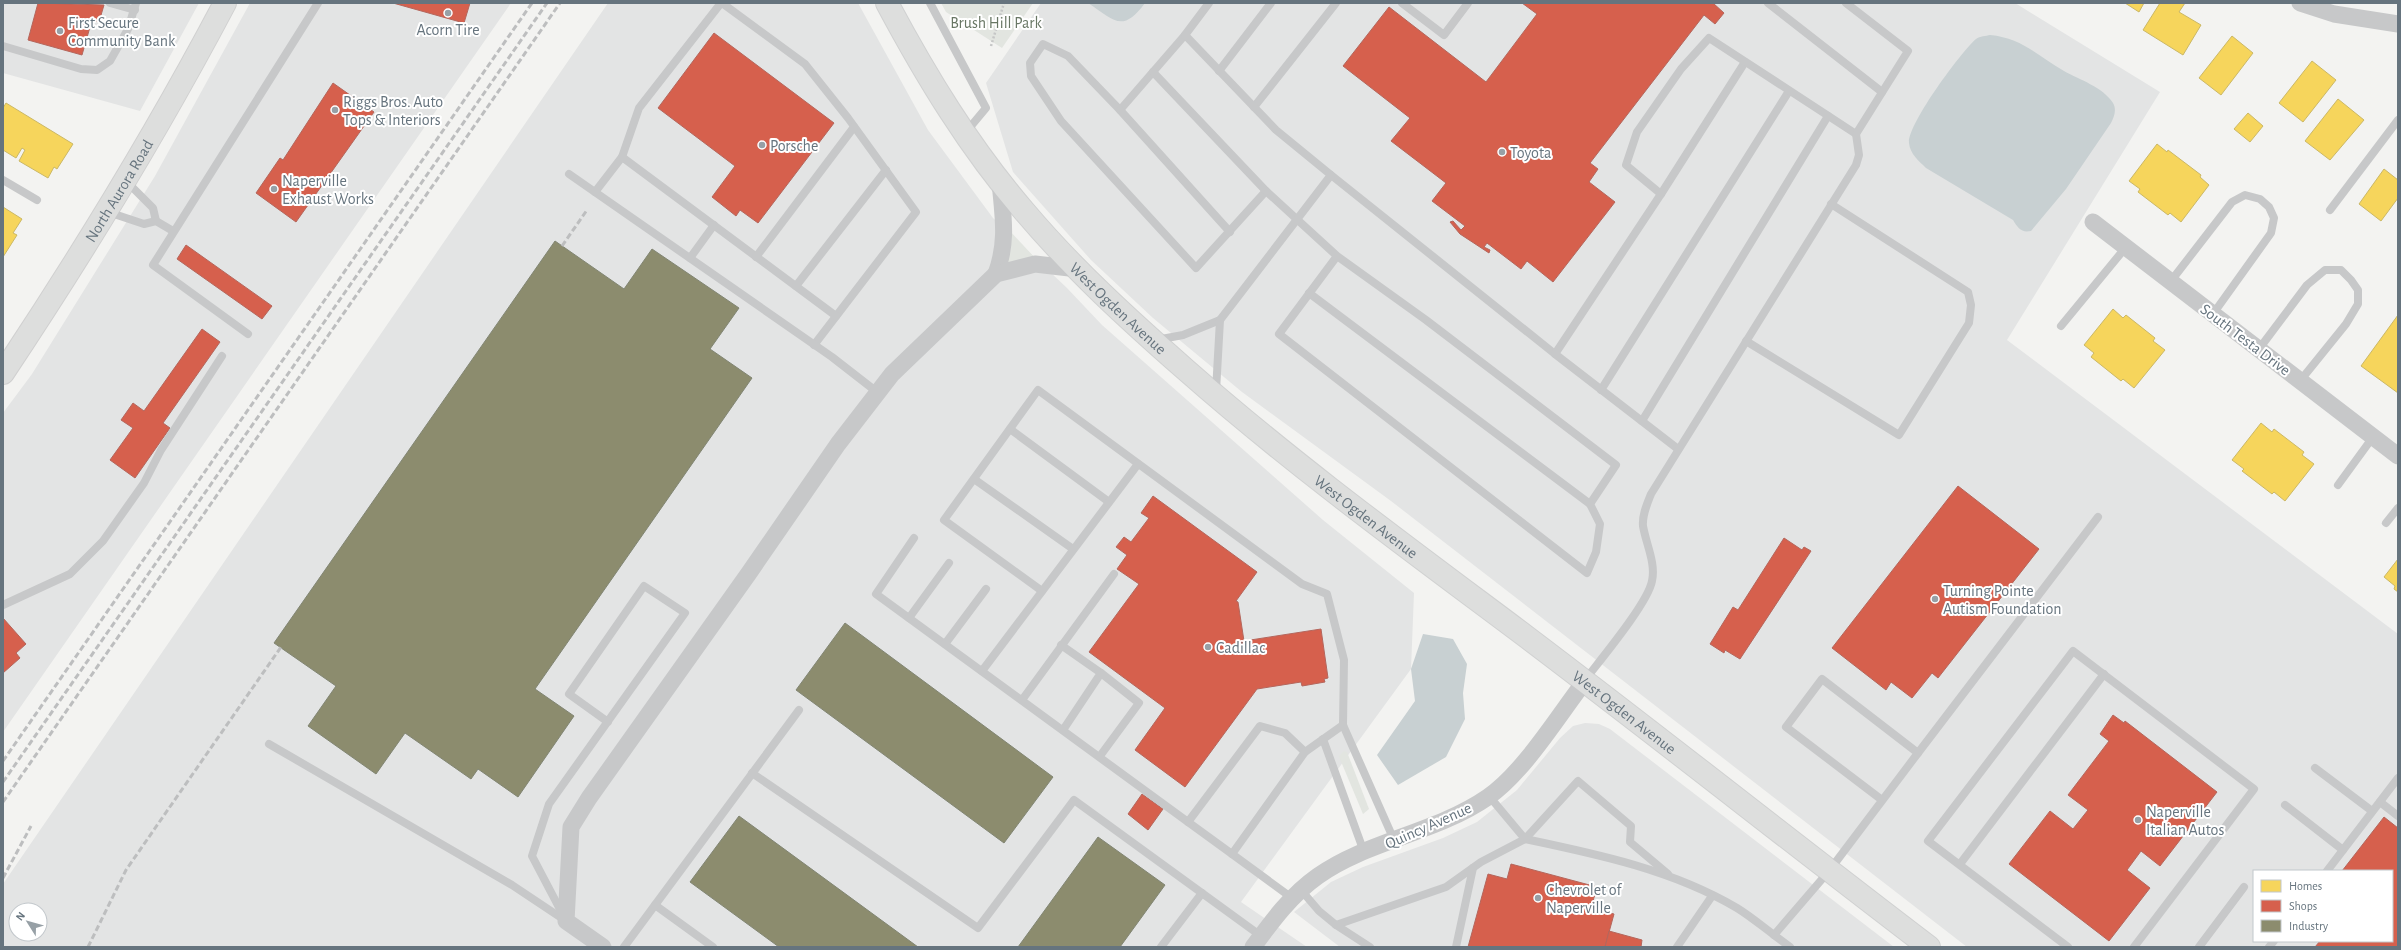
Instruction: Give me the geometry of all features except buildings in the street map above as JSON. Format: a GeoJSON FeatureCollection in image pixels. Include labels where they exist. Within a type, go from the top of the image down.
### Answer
{"type":"FeatureCollection","features":[{"type":"Feature","properties":{"kind":"main road","name":"North Aurora Road"},"geometry":{"type":"LineString","coordinates":[[3,373],[107,212],[225,3]]}},
{"type":"Feature","properties":{"kind":"main road","name":"West Ogden Avenue"},"geometry":{"type":"LineString","coordinates":[[887,3],[928,76],[964,134],[1000,182],[1025,212],[1078,269],[1152,341],[1215,396],[1328,487],[1585,681],[1929,947]]}},
{"type":"Feature","properties":{"kind":"street"},"geometry":{"type":"LineString","coordinates":[[2300,3],[2334,14],[2398,24]]}},
{"type":"Feature","properties":{"kind":"street"},"geometry":{"type":"LineString","coordinates":[[603,947],[566,921],[571,827],[589,798],[876,392],[996,274],[1004,248],[1000,182]]}},
{"type":"Feature","properties":{"kind":"street","name":"South Testa Drive"},"geometry":{"type":"LineString","coordinates":[[2093,222],[2398,456]]}},
{"type":"Feature","properties":{"kind":"street"},"geometry":{"type":"LineString","coordinates":[[996,274],[1035,264],[1078,269]]}},
{"type":"Feature","properties":{"kind":"street","name":"Quincy Avenue"},"geometry":{"type":"LineString","coordinates":[[1257,941],[1297,894],[1319,876],[1364,852],[1447,820],[1489,796],[1521,765],[1585,681]]}},
{"type":"Feature","properties":{"kind":"lane"},"geometry":{"type":"LineString","coordinates":[[3,46],[81,69],[97,70],[110,61],[135,7],[110,3]]}},
{"type":"Feature","properties":{"kind":"lane"},"geometry":{"type":"LineString","coordinates":[[248,334],[153,266],[173,231],[318,3]]}},
{"type":"Feature","properties":{"kind":"lane"},"geometry":{"type":"LineString","coordinates":[[596,192],[622,157],[639,108],[721,3],[806,64],[916,212],[814,345]]}},
{"type":"Feature","properties":{"kind":"lane"},"geometry":{"type":"LineString","coordinates":[[930,3],[986,108],[964,134]]}},
{"type":"Feature","properties":{"kind":"lane"},"geometry":{"type":"LineString","coordinates":[[1120,110],[1185,35],[1209,3]]}},
{"type":"Feature","properties":{"kind":"lane"},"geometry":{"type":"LineString","coordinates":[[1219,71],[1271,3]]}},
{"type":"Feature","properties":{"kind":"lane"},"geometry":{"type":"LineString","coordinates":[[1254,107],[1336,3]]}},
{"type":"Feature","properties":{"kind":"lane"},"geometry":{"type":"LineString","coordinates":[[1402,3],[1444,35],[1468,3]]}},
{"type":"Feature","properties":{"kind":"lane"},"geometry":{"type":"LineString","coordinates":[[1768,3],[1882,92]]}},
{"type":"Feature","properties":{"kind":"lane"},"geometry":{"type":"LineString","coordinates":[[1585,681],[1644,599],[1652,581],[1652,565],[1643,525],[1644,514],[1651,494],[1856,165],[1859,155],[1856,134],[1908,51],[1846,3]]}},
{"type":"Feature","properties":{"kind":"lane"},"geometry":{"type":"LineString","coordinates":[[1185,35],[1276,130],[1555,354],[1678,449]]}},
{"type":"Feature","properties":{"kind":"lane"},"geometry":{"type":"LineString","coordinates":[[1661,194],[1626,165],[1638,132],[1681,69],[1709,38],[1856,134]]}},
{"type":"Feature","properties":{"kind":"lane"},"geometry":{"type":"LineString","coordinates":[[1230,232],[1120,110],[1068,56],[1043,44],[1030,63],[1030,76],[1061,122],[1196,268],[1230,232],[1266,191]]}},
{"type":"Feature","properties":{"kind":"lane"},"geometry":{"type":"LineString","coordinates":[[1555,354],[1661,194],[1745,62]]}},
{"type":"Feature","properties":{"kind":"lane"},"geometry":{"type":"LineString","coordinates":[[1153,72],[1266,191],[1337,256],[1426,320],[1616,465],[1590,504]]}},
{"type":"Feature","properties":{"kind":"lane"},"geometry":{"type":"LineString","coordinates":[[1601,390],[1789,90]]}},
{"type":"Feature","properties":{"kind":"lane"},"geometry":{"type":"LineString","coordinates":[[1642,421],[1828,116]]}},
{"type":"Feature","properties":{"kind":"lane"},"geometry":{"type":"LineString","coordinates":[[2330,210],[2398,120]]}},
{"type":"Feature","properties":{"kind":"lane"},"geometry":{"type":"LineString","coordinates":[[756,256],[854,127]]}},
{"type":"Feature","properties":{"kind":"lane"},"geometry":{"type":"LineString","coordinates":[[622,157],[836,316]]}},
{"type":"Feature","properties":{"kind":"lane"},"geometry":{"type":"LineString","coordinates":[[796,286],[886,170]]}},
{"type":"Feature","properties":{"kind":"lane"},"geometry":{"type":"LineString","coordinates":[[569,174],[814,345],[876,392]]}},
{"type":"Feature","properties":{"kind":"lane"},"geometry":{"type":"LineString","coordinates":[[1152,341],[1183,335],[1220,320],[1331,175]]}},
{"type":"Feature","properties":{"kind":"lane"},"geometry":{"type":"LineString","coordinates":[[3,180],[37,200]]}},
{"type":"Feature","properties":{"kind":"lane"},"geometry":{"type":"LineString","coordinates":[[125,181],[153,208],[156,221]]}},
{"type":"Feature","properties":{"kind":"lane"},"geometry":{"type":"LineString","coordinates":[[2171,281],[2232,202],[2245,195],[2260,199],[2269,207],[2274,218],[2271,233],[2212,314]]}},
{"type":"Feature","properties":{"kind":"lane"},"geometry":{"type":"LineString","coordinates":[[1746,341],[1899,435],[1969,323],[1971,305],[1968,292],[1961,286],[1831,204]]}},
{"type":"Feature","properties":{"kind":"lane"},"geometry":{"type":"LineString","coordinates":[[107,212],[144,224],[156,221],[173,231]]}},
{"type":"Feature","properties":{"kind":"lane"},"geometry":{"type":"LineString","coordinates":[[690,258],[714,225]]}},
{"type":"Feature","properties":{"kind":"lane"},"geometry":{"type":"LineString","coordinates":[[2062,326],[2126,247]]}},
{"type":"Feature","properties":{"kind":"lane"},"geometry":{"type":"LineString","coordinates":[[1309,293],[1590,504],[1600,524],[1596,552],[1587,573],[1279,334],[1309,293],[1337,256]]}},
{"type":"Feature","properties":{"kind":"lane"},"geometry":{"type":"LineString","coordinates":[[2259,349],[2307,285],[2325,270],[2341,270],[2352,280],[2358,290],[2358,304],[2346,324],[2300,381]]}},
{"type":"Feature","properties":{"kind":"lane"},"geometry":{"type":"LineString","coordinates":[[1215,396],[1220,320]]}},
{"type":"Feature","properties":{"kind":"lane"},"geometry":{"type":"LineString","coordinates":[[3,605],[70,574],[103,541],[144,483],[161,450],[222,356]]}},
{"type":"Feature","properties":{"kind":"lane"},"geometry":{"type":"LineString","coordinates":[[1042,591],[944,520],[1038,390],[1302,584],[1327,594],[1344,660],[1343,725],[1395,841]]}},
{"type":"Feature","properties":{"kind":"lane"},"geometry":{"type":"LineString","coordinates":[[1010,429],[1109,502]]}},
{"type":"Feature","properties":{"kind":"lane"},"geometry":{"type":"LineString","coordinates":[[2338,484],[2373,437]]}},
{"type":"Feature","properties":{"kind":"lane"},"geometry":{"type":"LineString","coordinates":[[982,671],[1138,464]]}},
{"type":"Feature","properties":{"kind":"lane"},"geometry":{"type":"LineString","coordinates":[[974,479],[1073,549]]}},
{"type":"Feature","properties":{"kind":"lane"},"geometry":{"type":"LineString","coordinates":[[2386,523],[2398,508]]}},
{"type":"Feature","properties":{"kind":"lane"},"geometry":{"type":"LineString","coordinates":[[1774,935],[1829,870],[2098,517]]}},
{"type":"Feature","properties":{"kind":"lane"},"geometry":{"type":"LineString","coordinates":[[914,538],[876,594],[1100,756],[1232,854],[1297,894],[1336,925],[1370,947]]}},
{"type":"Feature","properties":{"kind":"lane"},"geometry":{"type":"LineString","coordinates":[[909,618],[949,563]]}},
{"type":"Feature","properties":{"kind":"lane"},"geometry":{"type":"LineString","coordinates":[[1022,700],[1114,574]]}},
{"type":"Feature","properties":{"kind":"lane"},"geometry":{"type":"LineString","coordinates":[[566,921],[532,856],[549,804],[608,722],[685,613],[644,586],[569,694],[608,722]]}},
{"type":"Feature","properties":{"kind":"lane"},"geometry":{"type":"LineString","coordinates":[[945,644],[986,589]]}},
{"type":"Feature","properties":{"kind":"lane"},"geometry":{"type":"LineString","coordinates":[[1062,645],[1140,703],[1100,756]]}},
{"type":"Feature","properties":{"kind":"lane"},"geometry":{"type":"LineString","coordinates":[[2068,947],[1928,841],[2073,650],[2254,789],[2134,947]]}},
{"type":"Feature","properties":{"kind":"lane"},"geometry":{"type":"LineString","coordinates":[[1063,730],[1101,673]]}},
{"type":"Feature","properties":{"kind":"lane"},"geometry":{"type":"LineString","coordinates":[[1960,864],[2104,674]]}},
{"type":"Feature","properties":{"kind":"lane"},"geometry":{"type":"LineString","coordinates":[[1882,800],[1786,727],[1794,715],[1822,679],[1918,753]]}},
{"type":"Feature","properties":{"kind":"lane"},"geometry":{"type":"LineString","coordinates":[[624,947],[799,710]]}},
{"type":"Feature","properties":{"kind":"lane"},"geometry":{"type":"LineString","coordinates":[[1232,854],[1305,752],[1343,725]]}},
{"type":"Feature","properties":{"kind":"lane"},"geometry":{"type":"LineString","coordinates":[[1188,822],[1260,726],[1286,733],[1305,752]]}},
{"type":"Feature","properties":{"kind":"lane"},"geometry":{"type":"LineString","coordinates":[[1323,739],[1364,852]]}},
{"type":"Feature","properties":{"kind":"lane"},"geometry":{"type":"LineString","coordinates":[[269,744],[512,885],[566,921]]}},
{"type":"Feature","properties":{"kind":"lane"},"geometry":{"type":"LineString","coordinates":[[2315,768],[2372,811]]}},
{"type":"Feature","properties":{"kind":"lane"},"geometry":{"type":"LineString","coordinates":[[752,773],[978,928],[1074,800],[1202,893],[1257,941]]}},
{"type":"Feature","properties":{"kind":"lane"},"geometry":{"type":"LineString","coordinates":[[2328,870],[2398,778]]}},
{"type":"Feature","properties":{"kind":"lane"},"geometry":{"type":"LineString","coordinates":[[1336,925],[1446,887],[1473,868],[1525,839],[1578,781],[1631,826],[1630,842],[1670,876]]}},
{"type":"Feature","properties":{"kind":"lane"},"geometry":{"type":"LineString","coordinates":[[1489,796],[1525,839],[1588,852],[1670,876],[1738,908],[1790,947]]}},
{"type":"Feature","properties":{"kind":"lane"},"geometry":{"type":"LineString","coordinates":[[2380,802],[2398,816]]}},
{"type":"Feature","properties":{"kind":"lane"},"geometry":{"type":"LineString","coordinates":[[2284,805],[2343,850]]}},
{"type":"Feature","properties":{"kind":"lane"},"geometry":{"type":"LineString","coordinates":[[1456,947],[1473,868]]}},
{"type":"Feature","properties":{"kind":"lane"},"geometry":{"type":"LineString","coordinates":[[2199,947],[2244,887]]}},
{"type":"Feature","properties":{"kind":"lane"},"geometry":{"type":"LineString","coordinates":[[1161,947],[1202,893]]}},
{"type":"Feature","properties":{"kind":"lane"},"geometry":{"type":"LineString","coordinates":[[1677,947],[1712,896]]}},
{"type":"Feature","properties":{"kind":"lane"},"geometry":{"type":"LineString","coordinates":[[655,905],[713,947]]}},
{"type":"Feature","properties":{"kind":"path"},"geometry":{"type":"LineString","coordinates":[[990,46],[1004,3]]}},
{"type":"Feature","properties":{"kind":"shaded area"},"geometry":{"type":"Polygon","coordinates":[[[3,3],[199,3],[140,111],[3,73],[3,3]]]}},
{"type":"Feature","properties":{"kind":"shaded area"},"geometry":{"type":"Polygon","coordinates":[[[250,3],[511,3],[3,732],[3,413],[32,374],[155,176],[250,3]]]}},
{"type":"Feature","properties":{"kind":"shaded area"},"geometry":{"type":"Polygon","coordinates":[[[608,3],[858,3],[928,130],[993,218],[1067,288],[1102,325],[1323,520],[1414,593],[1411,669],[1241,902],[1307,947],[3,947],[3,884],[608,3]]]}},
{"type":"Feature","properties":{"kind":"shaded area"},"geometry":{"type":"Polygon","coordinates":[[[1041,3],[2015,3],[2160,92],[2007,340],[2398,634],[2398,947],[1967,947],[1391,501],[1242,392],[1153,318],[1091,260],[1013,172],[986,83],[1041,3]]]}},
{"type":"Feature","properties":{"kind":"shaded area"},"geometry":{"type":"Polygon","coordinates":[[[1088,3],[1145,3],[1137,13],[1130,18],[1124,21],[1118,21],[1111,19],[1088,3]]]}},
{"type":"Feature","properties":{"kind":"shaded area"},"geometry":{"type":"Polygon","coordinates":[[[1990,35],[2021,44],[2064,71],[2091,84],[2109,97],[2115,108],[2111,123],[2066,189],[2031,231],[2022,231],[2013,220],[1926,168],[1915,157],[1911,151],[1909,143],[1911,134],[1925,106],[1959,58],[1976,39],[1990,35]]]}},
{"type":"Feature","properties":{"kind":"shaded area"},"geometry":{"type":"Polygon","coordinates":[[[1423,634],[1453,639],[1467,664],[1463,693],[1465,719],[1446,757],[1398,785],[1377,755],[1415,701],[1411,669],[1423,634]]]}},
{"type":"Feature","properties":{"kind":"shaded area"},"geometry":{"type":"Polygon","coordinates":[[[1585,723],[1599,724],[1610,729],[1894,947],[1340,947],[1294,912],[1331,882],[1363,867],[1443,838],[1477,822],[1517,790],[1560,738],[1573,726],[1585,723]]]}},
{"type":"Feature","properties":{"kind":"green space","name":"Brush Hill Park"},"geometry":{"type":"Polygon","coordinates":[[[941,3],[1033,3],[1002,48],[946,12],[941,3]]]}},
{"type":"Feature","properties":{"kind":"green space"},"geometry":{"type":"Polygon","coordinates":[[[1009,230],[1036,259],[1005,266],[1009,230]]]}},
{"type":"Feature","properties":{"kind":"green space"},"geometry":{"type":"Polygon","coordinates":[[[1344,751],[1347,752],[1369,809],[1363,814],[1339,756],[1344,751]]]}},
{"type":"Feature","properties":{"kind":"railway"},"geometry":{"type":"LineString","coordinates":[[3,761],[532,3]]}},
{"type":"Feature","properties":{"kind":"railway"},"geometry":{"type":"LineString","coordinates":[[3,782],[547,3]]}},
{"type":"Feature","properties":{"kind":"railway"},"geometry":{"type":"LineString","coordinates":[[3,802],[560,3]]}},
{"type":"Feature","properties":{"kind":"railway"},"geometry":{"type":"LineString","coordinates":[[562,246],[587,210]]}},
{"type":"Feature","properties":{"kind":"railway"},"geometry":{"type":"LineString","coordinates":[[88,947],[126,870],[281,647]]}},
{"type":"Feature","properties":{"kind":"railway"},"geometry":{"type":"LineString","coordinates":[[3,878],[31,826]]}},
{"type":"Feature","properties":{"kind":"place","name":"Acorn Tire"},"geometry":{"type":"Point","coordinates":[448,13]}},
{"type":"Feature","properties":{"kind":"place","name":"First Secure Community Bank"},"geometry":{"type":"Point","coordinates":[60,31]}},
{"type":"Feature","properties":{"kind":"place","name":"Riggs Bros. Auto Tops & Interiors"},"geometry":{"type":"Point","coordinates":[335,110]}},
{"type":"Feature","properties":{"kind":"place","name":"Porsche"},"geometry":{"type":"Point","coordinates":[762,145]}},
{"type":"Feature","properties":{"kind":"place","name":"Toyota"},"geometry":{"type":"Point","coordinates":[1502,152]}},
{"type":"Feature","properties":{"kind":"place","name":"Naperville Exhaust Works"},"geometry":{"type":"Point","coordinates":[274,189]}},
{"type":"Feature","properties":{"kind":"place","name":"Turning Pointe Autism Foundation"},"geometry":{"type":"Point","coordinates":[1935,599]}},
{"type":"Feature","properties":{"kind":"place","name":"Cadillac"},"geometry":{"type":"Point","coordinates":[1208,647]}},
{"type":"Feature","properties":{"kind":"place","name":"Naperville Italian Autos"},"geometry":{"type":"Point","coordinates":[2138,820]}},
{"type":"Feature","properties":{"kind":"place","name":"Chevrolet of Naperville"},"geometry":{"type":"Point","coordinates":[1538,898]}}]}
